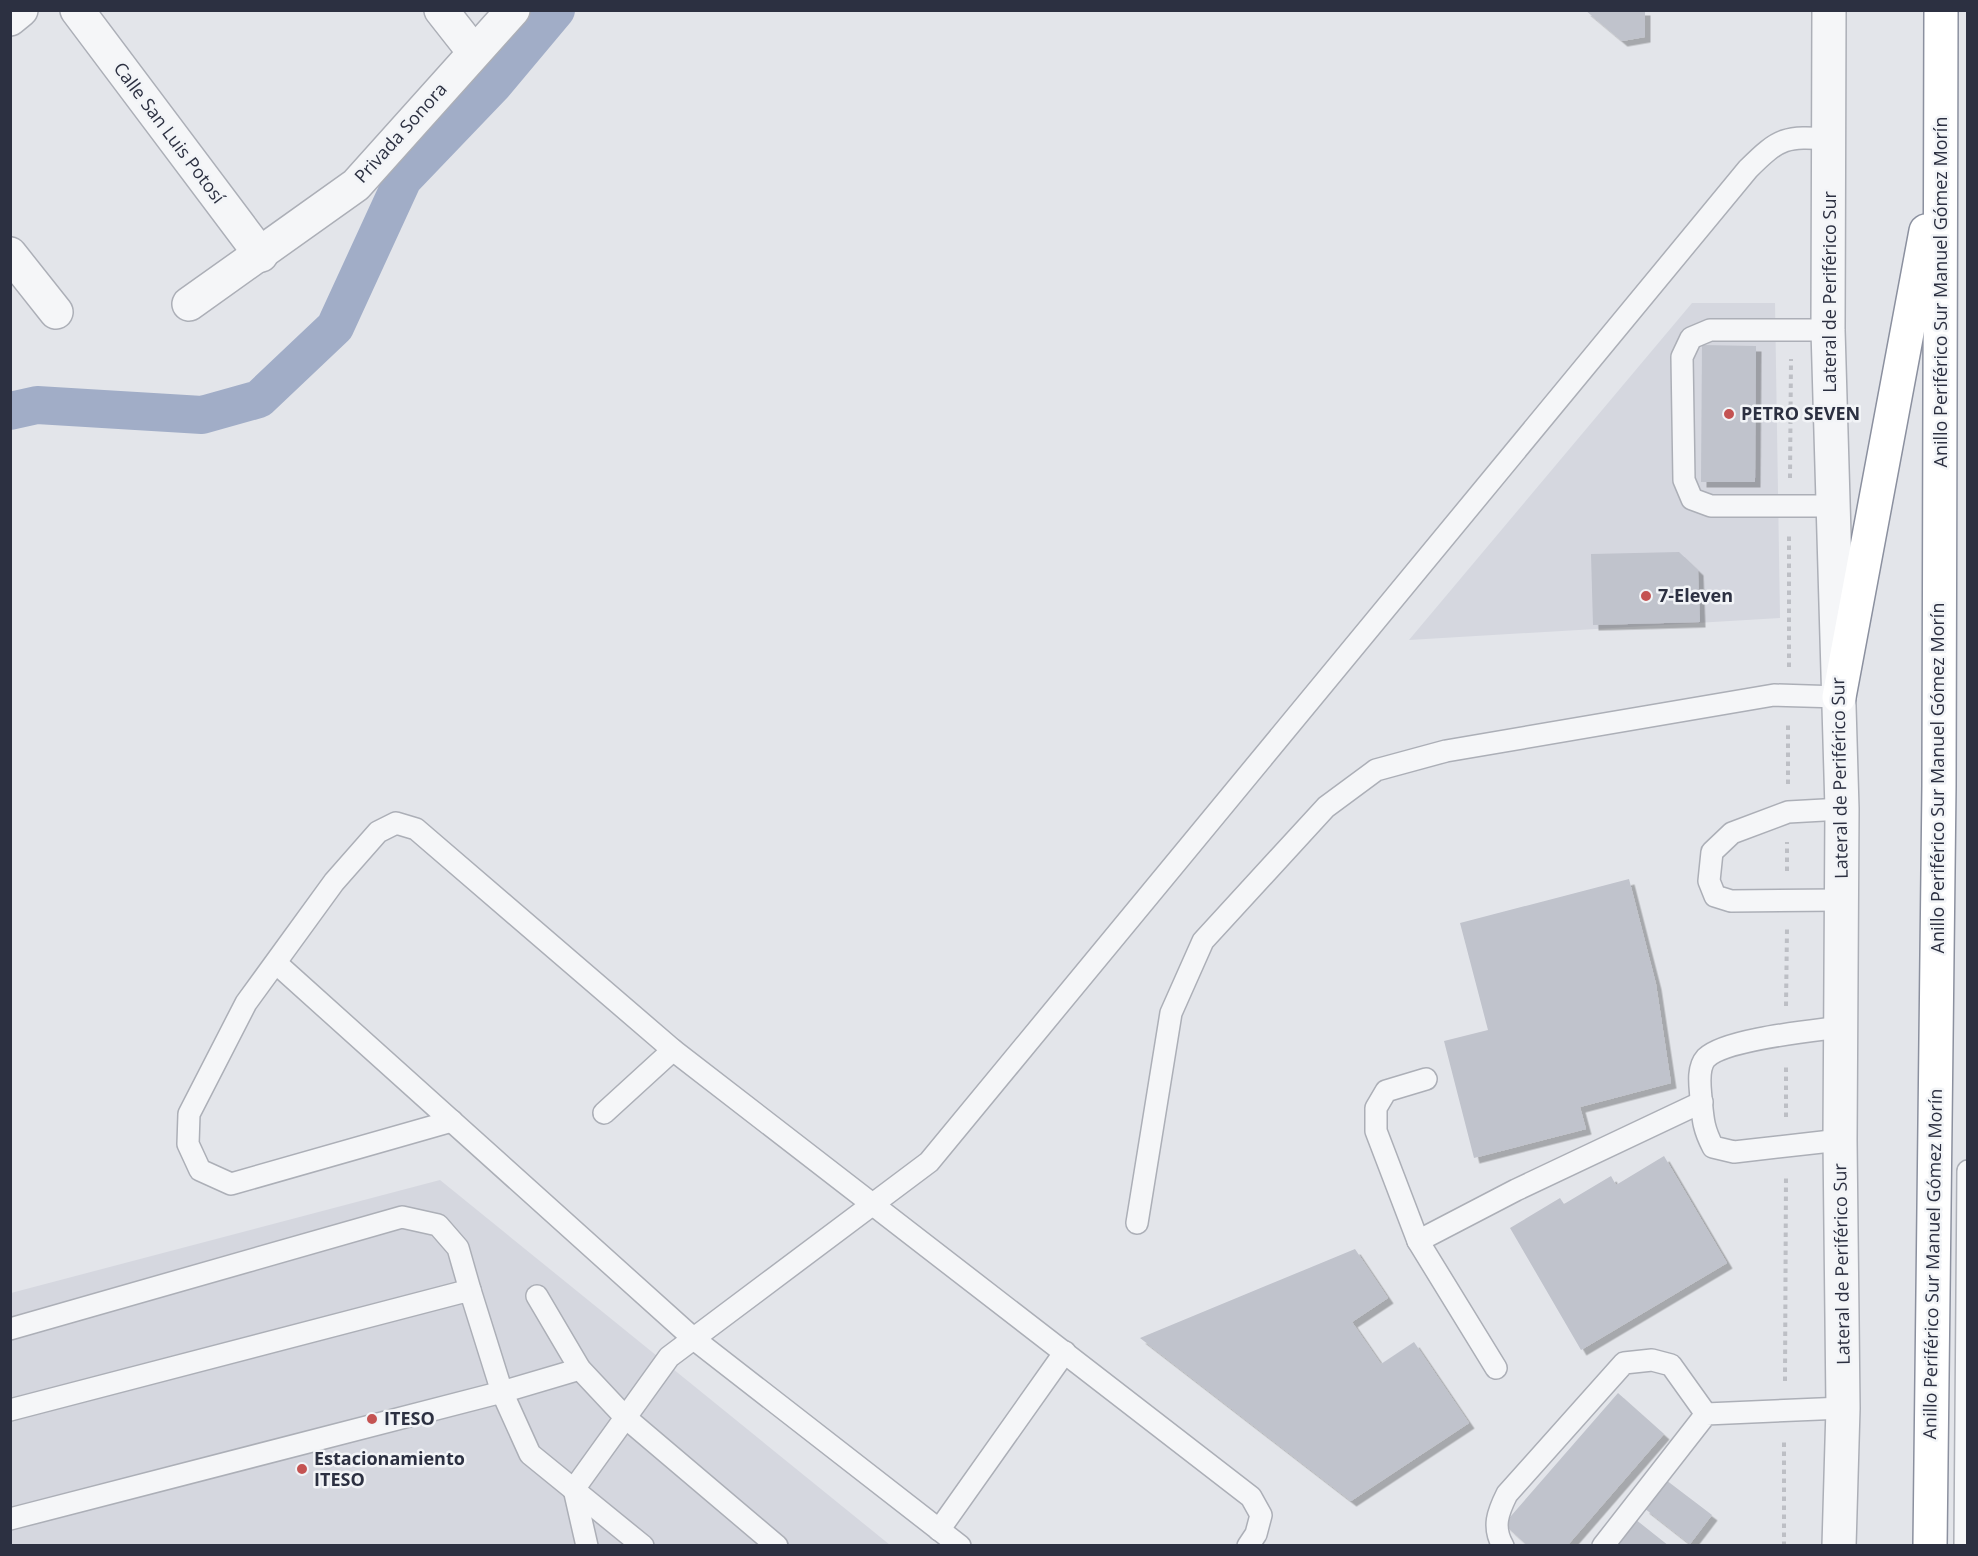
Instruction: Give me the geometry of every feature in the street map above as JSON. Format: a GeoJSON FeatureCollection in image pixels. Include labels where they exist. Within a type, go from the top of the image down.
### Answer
{"type":"FeatureCollection","features":[{"type":"Feature","properties":{"kind":"highway","name":"Anillo Periférico Sur Manuel Gómez Morín"},"geometry":{"type":"LineString","coordinates":[[1930,1545],[1939,798],[1941,10]]}},
{"type":"Feature","properties":{"kind":"highway"},"geometry":{"type":"LineString","coordinates":[[1839,697],[1941,150]]}},
{"type":"Feature","properties":{"kind":"street"},"geometry":{"type":"LineString","coordinates":[[10,19],[21,10]]}},
{"type":"Feature","properties":{"kind":"street","name":"Calle San Luis Potosí"},"geometry":{"type":"LineString","coordinates":[[76,10],[261,255]]}},
{"type":"Feature","properties":{"kind":"street"},"geometry":{"type":"LineString","coordinates":[[441,10],[474,52]]}},
{"type":"Feature","properties":{"kind":"street","name":"Privada Sonora"},"geometry":{"type":"LineString","coordinates":[[189,304],[261,255],[356,185],[513,10]]}},
{"type":"Feature","properties":{"kind":"street","name":"Lateral de Periférico Sur"},"geometry":{"type":"LineString","coordinates":[[1828,10],[1830,139],[1828,330],[1831,506],[1842,809],[1840,1140],[1843,1408],[1839,1545]]}},
{"type":"Feature","properties":{"kind":"street"},"geometry":{"type":"LineString","coordinates":[[1829,95],[1840,10]]}},
{"type":"Feature","properties":{"kind":"street"},"geometry":{"type":"LineString","coordinates":[[10,254],[56,312]]}},
{"type":"Feature","properties":{"kind":"lane"},"geometry":{"type":"LineString","coordinates":[[587,1545],[574,1489],[669,1358],[929,1162],[1748,169],[1766,151],[1793,136],[1830,139]]}},
{"type":"Feature","properties":{"kind":"lane"},"geometry":{"type":"LineString","coordinates":[[1828,330],[1710,330],[1690,338],[1682,357],[1684,480],[1692,499],[1711,506],[1831,506]]}},
{"type":"Feature","properties":{"kind":"lane"},"geometry":{"type":"LineString","coordinates":[[1137,1224],[1171,1013],[1203,941],[1326,807],[1376,770],[1446,751],[1774,695],[1839,697]]}},
{"type":"Feature","properties":{"kind":"lane"},"geometry":{"type":"LineString","coordinates":[[1841,900],[1731,901],[1715,896],[1709,881],[1712,852],[1732,833],[1788,812],[1842,809]]}},
{"type":"Feature","properties":{"kind":"lane"},"geometry":{"type":"LineString","coordinates":[[452,1122],[231,1184],[200,1170],[188,1144],[189,1114],[246,1003],[334,882],[378,832],[396,823],[416,829],[673,1050],[1251,1497],[1261,1515],[1256,1534],[1248,1545]]}},
{"type":"Feature","properties":{"kind":"lane"},"geometry":{"type":"LineString","coordinates":[[276,963],[694,1339],[960,1545]]}},
{"type":"Feature","properties":{"kind":"lane"},"geometry":{"type":"LineString","coordinates":[[1840,1140],[1786,1144],[1734,1152],[1713,1147],[1703,1127],[1700,1077],[1705,1059],[1720,1049],[1786,1035],[1841,1027]]}},
{"type":"Feature","properties":{"kind":"lane"},"geometry":{"type":"LineString","coordinates":[[604,1113],[673,1050]]}},
{"type":"Feature","properties":{"kind":"lane"},"geometry":{"type":"LineString","coordinates":[[1426,1079],[1386,1091],[1376,1108],[1376,1131],[1418,1241],[1496,1368]]}},
{"type":"Feature","properties":{"kind":"lane"},"geometry":{"type":"LineString","coordinates":[[1418,1241],[1516,1190],[1702,1102]]}},
{"type":"Feature","properties":{"kind":"lane"},"geometry":{"type":"LineString","coordinates":[[1965,1545],[1968,1171]]}},
{"type":"Feature","properties":{"kind":"lane"},"geometry":{"type":"LineString","coordinates":[[10,1329],[402,1217],[438,1225],[458,1248],[502,1392],[530,1454],[643,1545]]}},
{"type":"Feature","properties":{"kind":"lane"},"geometry":{"type":"LineString","coordinates":[[10,1410],[470,1290]]}},
{"type":"Feature","properties":{"kind":"lane"},"geometry":{"type":"LineString","coordinates":[[537,1296],[580,1369],[626,1418],[777,1545]]}},
{"type":"Feature","properties":{"kind":"lane"},"geometry":{"type":"LineString","coordinates":[[939,1530],[1065,1352]]}},
{"type":"Feature","properties":{"kind":"lane"},"geometry":{"type":"LineString","coordinates":[[1503,1545],[1496,1534],[1497,1514],[1507,1494],[1624,1362],[1652,1359],[1671,1365],[1706,1414]]}},
{"type":"Feature","properties":{"kind":"lane"},"geometry":{"type":"LineString","coordinates":[[10,1519],[502,1392],[580,1369]]}},
{"type":"Feature","properties":{"kind":"lane"},"geometry":{"type":"LineString","coordinates":[[1603,1545],[1706,1414],[1843,1408]]}},
{"type":"Feature","properties":{"kind":"path"},"geometry":{"type":"LineString","coordinates":[[1784,1545],[1791,329]]}},
{"type":"Feature","properties":{"kind":"shaded area"},"geometry":{"type":"Polygon","coordinates":[[[1692,303],[1775,303],[1780,618],[1409,640],[1692,303]]]}},
{"type":"Feature","properties":{"kind":"shaded area","name":"ITESO"},"geometry":{"type":"Polygon","coordinates":[[[440,1180],[890,1545],[11,1546],[11,1293],[440,1180]]]}},
{"type":"Feature","properties":{"kind":"building"},"geometry":{"type":"Polygon","coordinates":[[[1585,10],[1645,10],[1645,37],[1622,41],[1585,10]]]}},
{"type":"Feature","properties":{"kind":"building","name":"PETRO SEVEN"},"geometry":{"type":"Polygon","coordinates":[[[1702,345],[1756,346],[1755,482],[1701,482],[1702,345]]]}},
{"type":"Feature","properties":{"kind":"building","name":"7-Eleven"},"geometry":{"type":"Polygon","coordinates":[[[1679,552],[1698,570],[1700,622],[1593,625],[1591,554],[1679,552]]]}},
{"type":"Feature","properties":{"kind":"building"},"geometry":{"type":"Polygon","coordinates":[[[1629,879],[1656,984],[1671,1083],[1580,1107],[1586,1129],[1474,1158],[1444,1041],[1488,1030],[1460,923],[1629,879]]]}},
{"type":"Feature","properties":{"kind":"building"},"geometry":{"type":"Polygon","coordinates":[[[1664,1156],[1727,1263],[1581,1350],[1510,1228],[1560,1198],[1564,1204],[1611,1176],[1616,1185],[1664,1156]]]}},
{"type":"Feature","properties":{"kind":"building"},"geometry":{"type":"Polygon","coordinates":[[[1355,1249],[1388,1298],[1352,1322],[1381,1364],[1414,1342],[1469,1423],[1351,1501],[1140,1338],[1355,1249]]]}},
{"type":"Feature","properties":{"kind":"building"},"geometry":{"type":"Polygon","coordinates":[[[1618,1393],[1664,1434],[1567,1546],[1528,1546],[1504,1524],[1618,1393]]]}},
{"type":"Feature","properties":{"kind":"building"},"geometry":{"type":"Polygon","coordinates":[[[1666,1480],[1712,1515],[1690,1544],[1644,1508],[1666,1480]]]}},
{"type":"Feature","properties":{"kind":"building"},"geometry":{"type":"Polygon","coordinates":[[[1635,1519],[1669,1546],[1614,1546],[1635,1519]]]}},
{"type":"Feature","properties":{"kind":"waterway"},"geometry":{"type":"LineString","coordinates":[[10,411],[37,405],[202,415],[259,399],[335,327],[403,179],[494,84],[556,10]]}},
{"type":"Feature","properties":{"kind":"place","name":"PETRO SEVEN"},"geometry":{"type":"Point","coordinates":[1729,414]}},
{"type":"Feature","properties":{"kind":"place","name":"7-Eleven"},"geometry":{"type":"Point","coordinates":[1646,596]}},
{"type":"Feature","properties":{"kind":"place","name":"ITESO"},"geometry":{"type":"Point","coordinates":[372,1419]}},
{"type":"Feature","properties":{"kind":"place","name":"Estacionamiento ITESO"},"geometry":{"type":"Point","coordinates":[302,1469]}}]}
